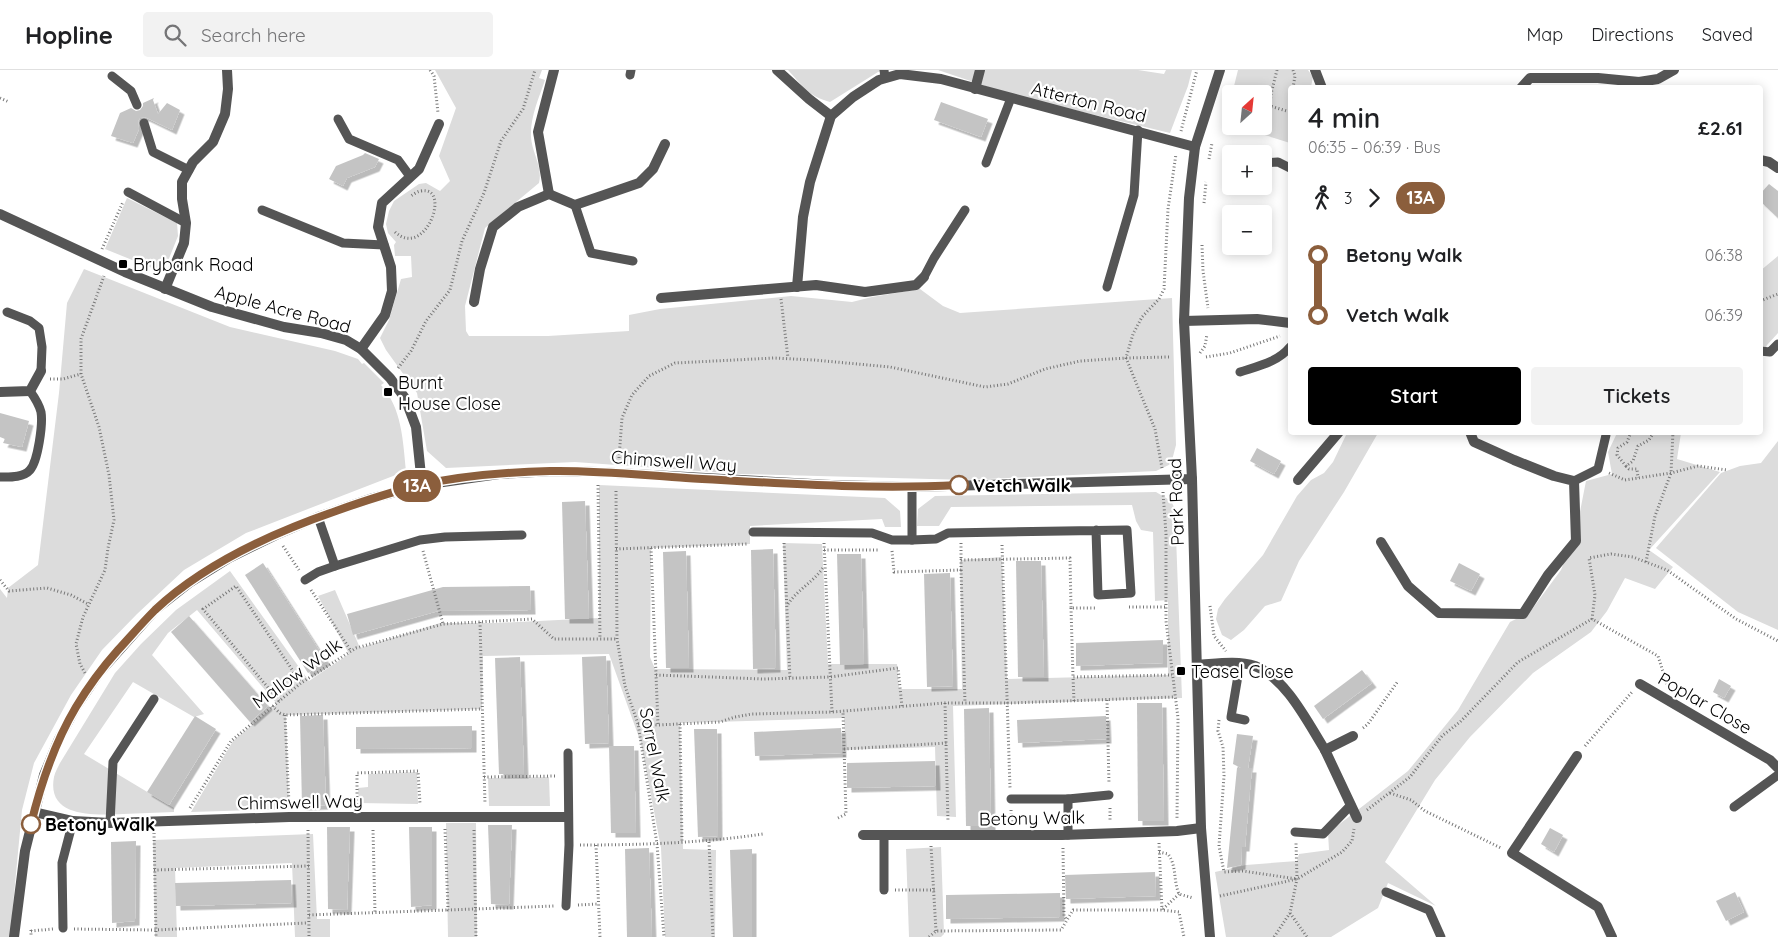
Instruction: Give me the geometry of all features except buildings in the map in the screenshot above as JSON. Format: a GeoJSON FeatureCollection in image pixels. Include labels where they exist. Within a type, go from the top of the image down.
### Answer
{"type":"FeatureCollection","features":[{"type":"Feature","properties":{"kind":"street"},"geometry":{"type":"LineString","coordinates":[[165,289],[184,243],[186,223],[182,200],[182,182],[193,162],[214,142],[225,114],[228,89],[227,70]]}},
{"type":"Feature","properties":{"kind":"street"},"geometry":{"type":"LineString","coordinates":[[549,194],[538,132],[554,70]]}},
{"type":"Feature","properties":{"kind":"street"},"geometry":{"type":"LineString","coordinates":[[778,70],[809,99],[831,116],[810,182],[803,217],[798,287]]}},
{"type":"Feature","properties":{"kind":"street"},"geometry":{"type":"LineString","coordinates":[[974,89],[980,70]]}},
{"type":"Feature","properties":{"kind":"street","name":"Park Road"},"geometry":{"type":"LineString","coordinates":[[1210,937],[1201,828],[1192,479],[1184,321],[1189,198],[1195,147],[1220,70]]}},
{"type":"Feature","properties":{"kind":"street"},"geometry":{"type":"LineString","coordinates":[[1315,70],[1321,85]]}},
{"type":"Feature","properties":{"kind":"street"},"geometry":{"type":"LineString","coordinates":[[1528,74],[1640,82],[1658,79],[1674,70]]}},
{"type":"Feature","properties":{"kind":"street","name":"Atterton Road"},"geometry":{"type":"LineString","coordinates":[[831,116],[885,74],[900,74],[941,80],[1138,130],[1195,147]]}},
{"type":"Feature","properties":{"kind":"street"},"geometry":{"type":"LineString","coordinates":[[361,349],[385,315],[392,291],[391,267],[378,227],[382,203],[418,168],[439,124]]}},
{"type":"Feature","properties":{"kind":"street"},"geometry":{"type":"LineString","coordinates":[[474,302],[480,269],[493,227],[518,207],[549,194],[575,205],[639,183],[653,169],[665,144]]}},
{"type":"Feature","properties":{"kind":"street"},"geometry":{"type":"LineString","coordinates":[[1763,161],[1778,168]]}},
{"type":"Feature","properties":{"kind":"street","name":"Apple Acre Road"},"geometry":{"type":"LineString","coordinates":[[0,214],[108,264],[212,307],[284,327],[322,333],[346,340],[361,349],[390,378],[405,398],[416,427],[422,484]]}},
{"type":"Feature","properties":{"kind":"street"},"geometry":{"type":"LineString","coordinates":[[661,298],[816,285],[865,292],[916,285],[924,277]]}},
{"type":"Feature","properties":{"kind":"street"},"geometry":{"type":"LineString","coordinates":[[1184,321],[1257,319],[1288,323]]}},
{"type":"Feature","properties":{"kind":"street"},"geometry":{"type":"LineString","coordinates":[[0,392],[30,391],[39,375]]}},
{"type":"Feature","properties":{"kind":"street"},"geometry":{"type":"LineString","coordinates":[[1298,480],[1336,435]]}},
{"type":"Feature","properties":{"kind":"street"},"geometry":{"type":"LineString","coordinates":[[1381,542],[1408,586],[1440,613],[1522,614],[1548,576],[1576,541],[1574,481],[1554,476],[1514,460],[1474,442],[1471,435]]}},
{"type":"Feature","properties":{"kind":"street","name":"Chimswell Way"},"geometry":{"type":"LineString","coordinates":[[14,937],[24,851],[44,775],[58,739],[98,672],[156,609],[189,583],[229,558],[276,534],[318,517],[422,484],[499,474],[553,471],[759,482],[912,487],[1192,479]]}},
{"type":"Feature","properties":{"kind":"street"},"geometry":{"type":"LineString","coordinates":[[1197,665],[1235,664],[1255,666],[1283,685],[1325,750],[1357,818]]}},
{"type":"Feature","properties":{"kind":"street","name":"Poplar Close"},"geometry":{"type":"LineString","coordinates":[[1640,684],[1770,760],[1778,768]]}},
{"type":"Feature","properties":{"kind":"street"},"geometry":{"type":"LineString","coordinates":[[1325,750],[1353,736]]}},
{"type":"Feature","properties":{"kind":"street"},"geometry":{"type":"LineString","coordinates":[[1576,756],[1512,853],[1598,908],[1612,937]]}},
{"type":"Feature","properties":{"kind":"street","name":"Chimswell Way"},"geometry":{"type":"LineString","coordinates":[[34,812],[73,821],[110,823],[289,817],[568,817]]}},
{"type":"Feature","properties":{"kind":"street","name":"Betony Walk"},"geometry":{"type":"LineString","coordinates":[[863,836],[930,834],[1065,835],[1177,831],[1201,828]]}},
{"type":"Feature","properties":{"kind":"lane"},"geometry":{"type":"LineString","coordinates":[[112,76],[131,91],[137,105]]}},
{"type":"Feature","properties":{"kind":"lane"},"geometry":{"type":"LineString","coordinates":[[986,163],[1011,98]]}},
{"type":"Feature","properties":{"kind":"lane"},"geometry":{"type":"LineString","coordinates":[[338,119],[349,139],[398,160],[410,176]]}},
{"type":"Feature","properties":{"kind":"lane"},"geometry":{"type":"LineString","coordinates":[[144,123],[153,152],[189,170]]}},
{"type":"Feature","properties":{"kind":"lane"},"geometry":{"type":"LineString","coordinates":[[1107,287],[1134,195],[1138,130]]}},
{"type":"Feature","properties":{"kind":"lane"},"geometry":{"type":"LineString","coordinates":[[1272,162],[1278,162],[1288,167]]}},
{"type":"Feature","properties":{"kind":"lane"},"geometry":{"type":"LineString","coordinates":[[128,192],[186,223]]}},
{"type":"Feature","properties":{"kind":"lane"},"geometry":{"type":"LineString","coordinates":[[575,205],[591,253],[633,261]]}},
{"type":"Feature","properties":{"kind":"lane"},"geometry":{"type":"LineString","coordinates":[[262,210],[343,243],[384,245]]}},
{"type":"Feature","properties":{"kind":"lane"},"geometry":{"type":"LineString","coordinates":[[924,277],[965,210]]}},
{"type":"Feature","properties":{"kind":"lane"},"geometry":{"type":"LineString","coordinates":[[7,312],[30,321],[39,328],[42,353],[39,375]]}},
{"type":"Feature","properties":{"kind":"lane"},"geometry":{"type":"LineString","coordinates":[[1763,351],[1770,352],[1778,344]]}},
{"type":"Feature","properties":{"kind":"lane"},"geometry":{"type":"LineString","coordinates":[[1240,372],[1276,360],[1288,349]]}},
{"type":"Feature","properties":{"kind":"lane"},"geometry":{"type":"LineString","coordinates":[[0,477],[17,476],[30,470],[35,459],[41,414],[38,402],[30,391]]}},
{"type":"Feature","properties":{"kind":"lane"},"geometry":{"type":"LineString","coordinates":[[1574,481],[1598,469],[1606,435]]}},
{"type":"Feature","properties":{"kind":"lane"},"geometry":{"type":"LineString","coordinates":[[912,487],[912,540]]}},
{"type":"Feature","properties":{"kind":"lane"},"geometry":{"type":"LineString","coordinates":[[318,517],[334,566]]}},
{"type":"Feature","properties":{"kind":"lane"},"geometry":{"type":"LineString","coordinates":[[753,532],[872,533],[892,540],[936,540],[948,532],[1001,532],[1096,530],[1127,530],[1131,593],[1098,595],[1096,530]]}},
{"type":"Feature","properties":{"kind":"lane"},"geometry":{"type":"LineString","coordinates":[[305,580],[318,572],[334,566],[420,540],[445,537],[522,535]]}},
{"type":"Feature","properties":{"kind":"lane"},"geometry":{"type":"LineString","coordinates":[[1235,664],[1230,717],[1245,720]]}},
{"type":"Feature","properties":{"kind":"lane"},"geometry":{"type":"LineString","coordinates":[[110,823],[113,762],[154,699]]}},
{"type":"Feature","properties":{"kind":"lane"},"geometry":{"type":"LineString","coordinates":[[566,906],[569,845],[568,753]]}},
{"type":"Feature","properties":{"kind":"lane"},"geometry":{"type":"LineString","coordinates":[[1734,807],[1778,775]]}},
{"type":"Feature","properties":{"kind":"lane"},"geometry":{"type":"LineString","coordinates":[[1011,799],[1068,799],[1110,795]]}},
{"type":"Feature","properties":{"kind":"lane"},"geometry":{"type":"LineString","coordinates":[[1065,835],[1068,799]]}},
{"type":"Feature","properties":{"kind":"lane"},"geometry":{"type":"LineString","coordinates":[[1295,832],[1323,834],[1351,805]]}},
{"type":"Feature","properties":{"kind":"lane"},"geometry":{"type":"LineString","coordinates":[[62,928],[62,863],[73,821]]}},
{"type":"Feature","properties":{"kind":"lane"},"geometry":{"type":"LineString","coordinates":[[884,836],[884,890]]}},
{"type":"Feature","properties":{"kind":"lane"},"geometry":{"type":"LineString","coordinates":[[1386,892],[1429,910],[1441,937]]}},
{"type":"Feature","properties":{"kind":"path"},"geometry":{"type":"LineString","coordinates":[[430,70],[434,76],[439,124]]}},
{"type":"Feature","properties":{"kind":"path"},"geometry":{"type":"LineString","coordinates":[[390,378],[411,351],[426,321],[450,290],[462,241],[484,193],[501,141],[523,108],[536,70]]}},
{"type":"Feature","properties":{"kind":"path"},"geometry":{"type":"LineString","coordinates":[[1177,831],[1178,718],[1166,620],[1166,534],[1160,452],[1155,429],[1126,358],[1133,334],[1142,317],[1159,299],[1164,289],[1168,209],[1178,142],[1198,70]]}},
{"type":"Feature","properties":{"kind":"path"},"geometry":{"type":"LineString","coordinates":[[1277,70],[1270,106],[1288,111]]}},
{"type":"Feature","properties":{"kind":"path"},"geometry":{"type":"LineString","coordinates":[[1293,70],[1295,76],[1294,85]]}},
{"type":"Feature","properties":{"kind":"path"},"geometry":{"type":"LineString","coordinates":[[0,98],[9,102]]}},
{"type":"Feature","properties":{"kind":"path"},"geometry":{"type":"LineString","coordinates":[[1208,167],[1213,139]]}},
{"type":"Feature","properties":{"kind":"path"},"geometry":{"type":"LineString","coordinates":[[1203,212],[1207,176]]}},
{"type":"Feature","properties":{"kind":"path"},"geometry":{"type":"LineString","coordinates":[[392,225],[396,233],[410,240],[419,236],[426,229],[436,206],[436,198],[428,191],[421,191],[407,198],[398,187]]}},
{"type":"Feature","properties":{"kind":"path"},"geometry":{"type":"LineString","coordinates":[[98,259],[128,192]]}},
{"type":"Feature","properties":{"kind":"path"},"geometry":{"type":"LineString","coordinates":[[1200,361],[1200,352],[1205,346],[1210,320],[1203,271],[1202,238]]}},
{"type":"Feature","properties":{"kind":"path"},"geometry":{"type":"LineString","coordinates":[[92,683],[80,664],[76,644],[88,604],[105,570],[114,520],[109,475],[99,427],[81,374],[82,340],[108,264]]}},
{"type":"Feature","properties":{"kind":"path"},"geometry":{"type":"LineString","coordinates":[[780,289],[788,358]]}},
{"type":"Feature","properties":{"kind":"path"},"geometry":{"type":"LineString","coordinates":[[1763,300],[1778,294]]}},
{"type":"Feature","properties":{"kind":"path"},"geometry":{"type":"LineString","coordinates":[[1206,357],[1230,353],[1285,335]]}},
{"type":"Feature","properties":{"kind":"path"},"geometry":{"type":"LineString","coordinates":[[619,458],[622,418],[632,395],[649,376],[675,363],[788,358],[890,367],[985,387],[1008,384],[1045,369],[1080,361],[1169,357]]}},
{"type":"Feature","properties":{"kind":"path"},"geometry":{"type":"LineString","coordinates":[[39,375],[63,379],[81,374]]}},
{"type":"Feature","properties":{"kind":"path"},"geometry":{"type":"LineString","coordinates":[[1630,435],[1627,442],[1618,448],[1617,455],[1626,466],[1638,469],[1638,478]]}},
{"type":"Feature","properties":{"kind":"path"},"geometry":{"type":"LineString","coordinates":[[1626,466],[1633,461],[1638,446],[1649,440],[1652,435]]}},
{"type":"Feature","properties":{"kind":"path"},"geometry":{"type":"LineString","coordinates":[[1646,562],[1655,516],[1670,473],[1673,435]]}},
{"type":"Feature","properties":{"kind":"path"},"geometry":{"type":"LineString","coordinates":[[1598,469],[1625,480],[1670,473],[1698,466],[1728,470]]}},
{"type":"Feature","properties":{"kind":"path"},"geometry":{"type":"LineString","coordinates":[[598,472],[600,639]]}},
{"type":"Feature","properties":{"kind":"path","name":"Sorrel Walk"},"geometry":{"type":"LineString","coordinates":[[616,491],[617,639],[625,686],[638,724],[657,844],[664,937]]}},
{"type":"Feature","properties":{"kind":"path"},"geometry":{"type":"LineString","coordinates":[[616,549],[751,544],[753,532]]}},
{"type":"Feature","properties":{"kind":"path"},"geometry":{"type":"LineString","coordinates":[[784,532],[790,678]]}},
{"type":"Feature","properties":{"kind":"path"},"geometry":{"type":"LineString","coordinates":[[824,532],[832,712]]}},
{"type":"Feature","properties":{"kind":"path"},"geometry":{"type":"LineString","coordinates":[[1001,532],[1012,835]]}},
{"type":"Feature","properties":{"kind":"path"},"geometry":{"type":"LineString","coordinates":[[276,534],[350,651]]}},
{"type":"Feature","properties":{"kind":"path"},"geometry":{"type":"LineString","coordinates":[[420,540],[443,624]]}},
{"type":"Feature","properties":{"kind":"path"},"geometry":{"type":"LineString","coordinates":[[651,548],[658,726]]}},
{"type":"Feature","properties":{"kind":"path"},"geometry":{"type":"LineString","coordinates":[[824,550],[882,550]]}},
{"type":"Feature","properties":{"kind":"path"},"geometry":{"type":"LineString","coordinates":[[892,550],[894,572],[962,570]]}},
{"type":"Feature","properties":{"kind":"path"},"geometry":{"type":"LineString","coordinates":[[1592,619],[1595,595],[1588,558],[1611,554],[1632,557],[1667,570],[1736,619],[1778,641]]}},
{"type":"Feature","properties":{"kind":"path"},"geometry":{"type":"LineString","coordinates":[[966,703],[962,560],[1070,558],[1074,701]]}},
{"type":"Feature","properties":{"kind":"path"},"geometry":{"type":"LineString","coordinates":[[787,606],[794,595],[820,573],[825,565]]}},
{"type":"Feature","properties":{"kind":"path"},"geometry":{"type":"LineString","coordinates":[[0,580],[9,591],[47,588],[71,595],[88,604]]}},
{"type":"Feature","properties":{"kind":"path"},"geometry":{"type":"LineString","coordinates":[[279,701],[203,610],[236,586],[301,683]]}},
{"type":"Feature","properties":{"kind":"path"},"geometry":{"type":"LineString","coordinates":[[1210,605],[1214,636],[1235,664]]}},
{"type":"Feature","properties":{"kind":"path"},"geometry":{"type":"LineString","coordinates":[[1121,608],[1166,607]]}},
{"type":"Feature","properties":{"kind":"path"},"geometry":{"type":"LineString","coordinates":[[1071,608],[1101,608]]}},
{"type":"Feature","properties":{"kind":"path"},"geometry":{"type":"LineString","coordinates":[[1592,619],[1658,656],[1673,704]]}},
{"type":"Feature","properties":{"kind":"path"},"geometry":{"type":"LineString","coordinates":[[1217,897],[1297,879],[1342,852],[1352,841],[1357,818],[1410,776],[1442,736],[1460,722],[1518,662],[1559,640],[1592,619]]}},
{"type":"Feature","properties":{"kind":"path","name":"Mallow Walk"},"geometry":{"type":"LineString","coordinates":[[187,821],[191,805],[231,741],[301,683],[356,648],[443,624],[532,620],[554,639],[617,639]]}},
{"type":"Feature","properties":{"kind":"path"},"geometry":{"type":"LineString","coordinates":[[480,622],[485,817]]}},
{"type":"Feature","properties":{"kind":"path"},"geometry":{"type":"LineString","coordinates":[[656,675],[764,679],[830,677],[898,668],[902,707]]}},
{"type":"Feature","properties":{"kind":"path"},"geometry":{"type":"LineString","coordinates":[[1074,682],[1074,677],[1172,675]]}},
{"type":"Feature","properties":{"kind":"path"},"geometry":{"type":"LineString","coordinates":[[1353,736],[1368,724],[1398,681]]}},
{"type":"Feature","properties":{"kind":"path"},"geometry":{"type":"LineString","coordinates":[[1576,756],[1640,684]]}},
{"type":"Feature","properties":{"kind":"path"},"geometry":{"type":"LineString","coordinates":[[638,724],[658,726],[720,722],[752,714],[843,712],[945,703],[1007,703],[1175,697]]}},
{"type":"Feature","properties":{"kind":"path"},"geometry":{"type":"LineString","coordinates":[[1107,700],[1110,833]]}},
{"type":"Feature","properties":{"kind":"path"},"geometry":{"type":"LineString","coordinates":[[945,703],[949,835]]}},
{"type":"Feature","properties":{"kind":"path"},"geometry":{"type":"LineString","coordinates":[[272,706],[285,715],[482,709]]}},
{"type":"Feature","properties":{"kind":"path"},"geometry":{"type":"LineString","coordinates":[[838,818],[846,814],[843,712]]}},
{"type":"Feature","properties":{"kind":"path"},"geometry":{"type":"LineString","coordinates":[[1220,713],[1218,730],[1223,747],[1224,776],[1219,846],[1224,872],[1243,871],[1297,879]]}},
{"type":"Feature","properties":{"kind":"path"},"geometry":{"type":"LineString","coordinates":[[285,715],[289,817]]}},
{"type":"Feature","properties":{"kind":"path"},"geometry":{"type":"LineString","coordinates":[[680,724],[682,842]]}},
{"type":"Feature","properties":{"kind":"path"},"geometry":{"type":"LineString","coordinates":[[844,749],[947,743]]}},
{"type":"Feature","properties":{"kind":"path"},"geometry":{"type":"LineString","coordinates":[[357,817],[357,773],[418,771],[421,817]]}},
{"type":"Feature","properties":{"kind":"path"},"geometry":{"type":"LineString","coordinates":[[484,777],[568,776]]}},
{"type":"Feature","properties":{"kind":"path"},"geometry":{"type":"LineString","coordinates":[[1390,792],[1411,800],[1425,811],[1512,853]]}},
{"type":"Feature","properties":{"kind":"path"},"geometry":{"type":"LineString","coordinates":[[308,817],[309,937]]}},
{"type":"Feature","properties":{"kind":"path"},"geometry":{"type":"LineString","coordinates":[[373,817],[375,913]]}},
{"type":"Feature","properties":{"kind":"path"},"geometry":{"type":"LineString","coordinates":[[444,817],[448,910]]}},
{"type":"Feature","properties":{"kind":"path"},"geometry":{"type":"LineString","coordinates":[[474,817],[476,937]]}},
{"type":"Feature","properties":{"kind":"path"},"geometry":{"type":"LineString","coordinates":[[154,822],[156,937]]}},
{"type":"Feature","properties":{"kind":"path"},"geometry":{"type":"LineString","coordinates":[[1159,831],[1162,910]]}},
{"type":"Feature","properties":{"kind":"path"},"geometry":{"type":"LineString","coordinates":[[1274,937],[1290,913],[1297,879],[1295,832]]}},
{"type":"Feature","properties":{"kind":"path"},"geometry":{"type":"LineString","coordinates":[[569,845],[709,842],[763,834]]}},
{"type":"Feature","properties":{"kind":"path"},"geometry":{"type":"LineString","coordinates":[[930,834],[935,890],[936,931]]}},
{"type":"Feature","properties":{"kind":"path"},"geometry":{"type":"LineString","coordinates":[[1065,835],[1064,916],[1067,920]]}},
{"type":"Feature","properties":{"kind":"path"},"geometry":{"type":"LineString","coordinates":[[709,842],[713,937]]}},
{"type":"Feature","properties":{"kind":"path"},"geometry":{"type":"LineString","coordinates":[[596,845],[600,937]]}},
{"type":"Feature","properties":{"kind":"path"},"geometry":{"type":"LineString","coordinates":[[1159,852],[1168,854],[1173,860],[1176,872],[1175,883],[1179,894]]}},
{"type":"Feature","properties":{"kind":"path"},"geometry":{"type":"LineString","coordinates":[[154,870],[309,866]]}},
{"type":"Feature","properties":{"kind":"path"},"geometry":{"type":"LineString","coordinates":[[884,890],[935,890]]}},
{"type":"Feature","properties":{"kind":"path"},"geometry":{"type":"LineString","coordinates":[[1179,894],[1193,898]]}},
{"type":"Feature","properties":{"kind":"path"},"geometry":{"type":"LineString","coordinates":[[1162,910],[1179,894]]}},
{"type":"Feature","properties":{"kind":"path"},"geometry":{"type":"LineString","coordinates":[[309,915],[598,904]]}},
{"type":"Feature","properties":{"kind":"path"},"geometry":{"type":"LineString","coordinates":[[929,937],[936,931],[1061,930],[1073,910],[1162,910],[1179,912],[1184,937]]}},
{"type":"Feature","properties":{"kind":"path"},"geometry":{"type":"LineString","coordinates":[[1290,913],[1307,937]]}},
{"type":"Feature","properties":{"kind":"path"},"geometry":{"type":"LineString","coordinates":[[31,931],[62,928],[155,930],[306,922]]}},
{"type":"Feature","properties":{"kind":"shaded area"},"geometry":{"type":"Polygon","coordinates":[[[435,70],[542,70],[539,78],[545,80],[535,108],[531,130],[532,143],[540,171],[539,183],[485,228],[465,306],[466,331],[469,336],[548,336],[629,331],[629,315],[660,309],[791,296],[852,302],[920,289],[943,306],[960,313],[1172,298],[1176,445],[1171,464],[1156,471],[968,480],[741,474],[575,462],[446,468],[427,451],[417,393],[386,350],[380,338],[389,320],[401,279],[412,277],[411,256],[395,256],[394,245],[396,242],[388,233],[386,224],[389,211],[394,201],[419,184],[426,183],[440,191],[450,181],[439,156],[456,108],[435,70]]]}},
{"type":"Feature","properties":{"kind":"shaded area"},"geometry":{"type":"Polygon","coordinates":[[[788,70],[886,70],[878,72],[830,102],[816,97],[802,86],[788,70]]]}},
{"type":"Feature","properties":{"kind":"shaded area"},"geometry":{"type":"Polygon","coordinates":[[[938,70],[1138,70],[1164,74],[1166,70],[1192,70],[1170,133],[1012,95],[938,70]]]}},
{"type":"Feature","properties":{"kind":"shaded area"},"geometry":{"type":"Polygon","coordinates":[[[1238,70],[1308,70],[1313,77],[1311,85],[1288,85],[1288,142],[1265,135],[1272,135],[1272,85],[1234,85],[1238,70]]]}},
{"type":"Feature","properties":{"kind":"shaded area"},"geometry":{"type":"Polygon","coordinates":[[[127,198],[177,223],[178,236],[166,266],[157,270],[105,249],[127,198]]]}},
{"type":"Feature","properties":{"kind":"shaded area"},"geometry":{"type":"Polygon","coordinates":[[[1778,256],[1778,333],[1767,345],[1763,354],[1763,268],[1778,256]]]}},
{"type":"Feature","properties":{"kind":"shaded area"},"geometry":{"type":"Polygon","coordinates":[[[84,269],[230,327],[335,351],[358,359],[384,383],[381,385],[393,404],[400,425],[406,471],[246,533],[184,570],[102,650],[71,695],[34,763],[22,810],[10,937],[0,937],[0,589],[7,598],[8,588],[38,565],[59,393],[67,303],[84,269]]]}},
{"type":"Feature","properties":{"kind":"shaded area"},"geometry":{"type":"Polygon","coordinates":[[[1346,435],[1377,435],[1344,492],[1299,561],[1281,601],[1265,606],[1244,630],[1231,640],[1222,635],[1216,619],[1218,609],[1263,555],[1297,496],[1311,480],[1324,473],[1333,462],[1346,435]]]}},
{"type":"Feature","properties":{"kind":"shaded area"},"geometry":{"type":"Polygon","coordinates":[[[1616,435],[1681,435],[1677,459],[1720,472],[1649,550],[1673,567],[1655,589],[1625,578],[1607,611],[1591,632],[1533,673],[1470,737],[1435,780],[1385,862],[1436,906],[1388,883],[1378,908],[1331,937],[1226,937],[1215,872],[1246,865],[1297,861],[1299,854],[1329,850],[1328,833],[1408,771],[1458,710],[1510,622],[1530,612],[1561,570],[1576,532],[1586,481],[1612,474],[1608,452],[1616,435]]]}},
{"type":"Feature","properties":{"kind":"shaded area"},"geometry":{"type":"Polygon","coordinates":[[[1778,441],[1778,630],[1738,612],[1656,548],[1721,473],[1740,466],[1761,463],[1778,441]]]}},
{"type":"Feature","properties":{"kind":"shaded area"},"geometry":{"type":"Polygon","coordinates":[[[599,485],[885,498],[900,511],[901,527],[885,527],[882,519],[750,526],[750,544],[651,548],[650,657],[655,669],[787,670],[783,543],[822,544],[828,664],[897,664],[899,689],[962,689],[960,560],[1002,557],[1007,679],[1168,675],[1168,600],[1155,601],[1153,532],[1141,530],[1136,521],[1132,505],[951,507],[939,526],[917,526],[918,509],[935,496],[1156,492],[1171,501],[1175,509],[1182,698],[953,706],[956,817],[937,816],[935,747],[846,750],[844,718],[680,723],[683,849],[716,850],[715,937],[665,937],[661,848],[641,743],[609,654],[483,656],[482,709],[286,715],[289,809],[191,812],[233,741],[277,704],[197,610],[168,633],[152,655],[204,714],[194,717],[133,682],[84,754],[174,808],[174,812],[88,814],[76,812],[58,801],[54,791],[56,771],[115,673],[176,610],[230,571],[309,681],[349,654],[318,596],[335,590],[360,648],[440,623],[495,623],[599,618],[599,485]]]}},
{"type":"Feature","properties":{"kind":"shaded area"},"geometry":{"type":"Polygon","coordinates":[[[417,772],[418,804],[359,803],[358,788],[368,787],[368,774],[417,772]]]}},
{"type":"Feature","properties":{"kind":"shaded area"},"geometry":{"type":"Polygon","coordinates":[[[549,777],[550,806],[489,806],[488,778],[549,777]]]}},
{"type":"Feature","properties":{"kind":"shaded area"},"geometry":{"type":"Polygon","coordinates":[[[446,823],[476,823],[477,937],[448,937],[446,823]]]}},
{"type":"Feature","properties":{"kind":"shaded area"},"geometry":{"type":"Polygon","coordinates":[[[313,834],[317,919],[330,919],[330,937],[295,937],[292,863],[175,868],[177,937],[155,937],[153,840],[313,834]]]}},
{"type":"Feature","properties":{"kind":"shaded area"},"geometry":{"type":"Polygon","coordinates":[[[941,847],[944,934],[941,937],[909,937],[906,849],[941,847]]]}},
{"type":"Feature","properties":{"kind":"bus line","name":"13A"},"geometry":{"type":"LineString","coordinates":[[31,824],[44,775],[58,739],[98,672],[129,637],[156,609],[189,583],[229,558],[276,534],[318,517],[422,484],[499,474],[553,471],[831,486],[912,487],[959,485]]}},
{"type":"Feature","properties":{"kind":"place","name":"Brybank Road"},"geometry":{"type":"Point","coordinates":[123,264]}},
{"type":"Feature","properties":{"kind":"place","name":"Burnt House Close"},"geometry":{"type":"Point","coordinates":[388,392]}},
{"type":"Feature","properties":{"kind":"place","name":"Vetch Walk"},"geometry":{"type":"Point","coordinates":[959,485]}},
{"type":"Feature","properties":{"kind":"place","name":"Teasel Close"},"geometry":{"type":"Point","coordinates":[1181,671]}},
{"type":"Feature","properties":{"kind":"place","name":"Betony Walk"},"geometry":{"type":"Point","coordinates":[31,824]}}]}
